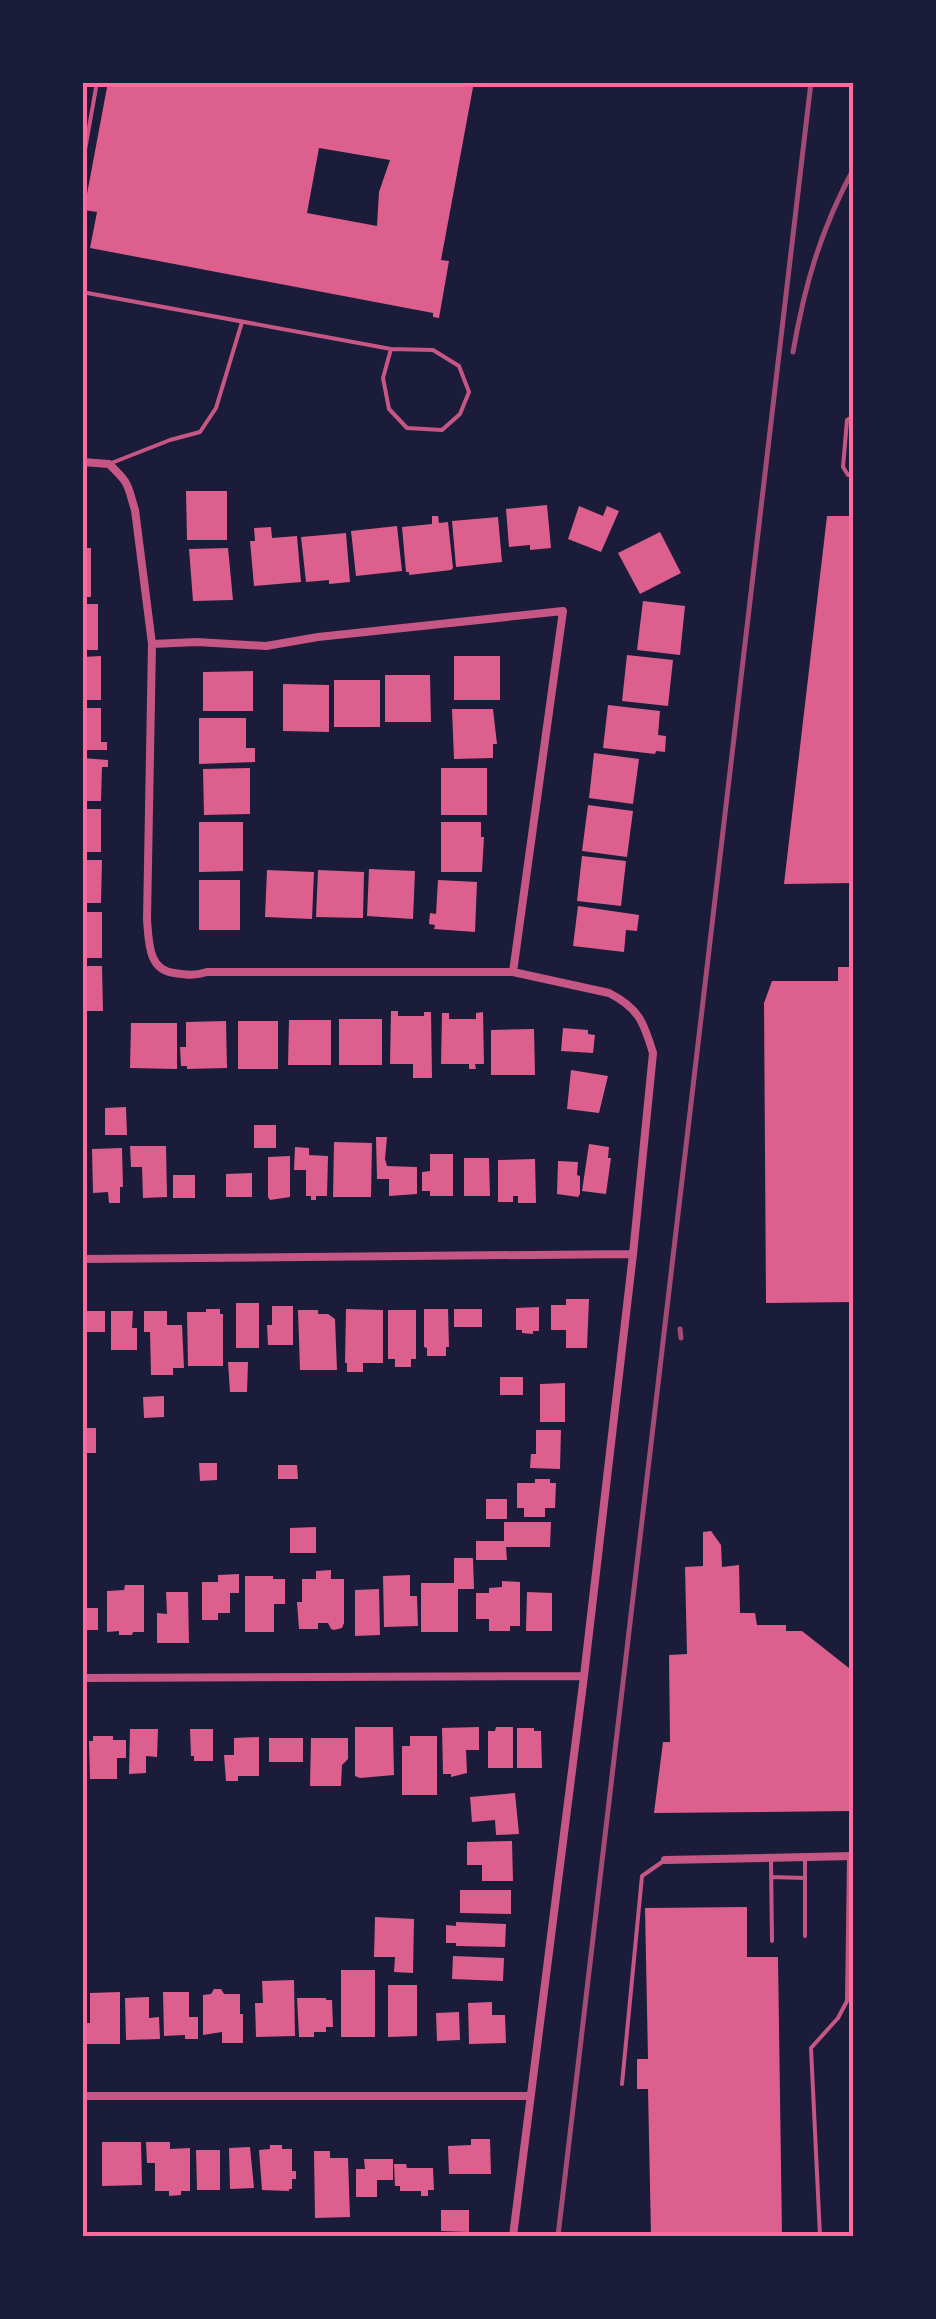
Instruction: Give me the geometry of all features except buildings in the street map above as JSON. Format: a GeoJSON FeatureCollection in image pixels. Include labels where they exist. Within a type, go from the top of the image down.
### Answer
{"type":"FeatureCollection","features":[{"type":"Feature","properties":{"kind":"street"},"geometry":{"type":"LineString","coordinates":[[82,462],[109,464],[132,492],[152,644],[148,920],[154,963],[162,972],[193,976],[206,972],[513,972],[624,1000],[637,1012],[653,1052],[634,1254],[513,2236]]}},
{"type":"Feature","properties":{"kind":"street"},"geometry":{"type":"LineString","coordinates":[[152,644],[266,646],[563,611],[513,972]]}},
{"type":"Feature","properties":{"kind":"street"},"geometry":{"type":"LineString","coordinates":[[82,1260],[634,1254]]}},
{"type":"Feature","properties":{"kind":"street"},"geometry":{"type":"LineString","coordinates":[[82,1678],[584,1676]]}},
{"type":"Feature","properties":{"kind":"street"},"geometry":{"type":"LineString","coordinates":[[665,1860],[852,1856]]}},
{"type":"Feature","properties":{"kind":"street"},"geometry":{"type":"LineString","coordinates":[[82,2096],[530,2096]]}},
{"type":"Feature","properties":{"kind":"lane"},"geometry":{"type":"LineString","coordinates":[[82,167],[98,82]]}},
{"type":"Feature","properties":{"kind":"lane"},"geometry":{"type":"LineString","coordinates":[[82,292],[391,349],[433,350],[459,366],[469,392],[460,414],[442,430],[407,428],[389,409],[383,378],[391,349]]}},
{"type":"Feature","properties":{"kind":"lane"},"geometry":{"type":"LineString","coordinates":[[109,464],[200,432],[216,408],[242,322]]}},
{"type":"Feature","properties":{"kind":"lane"},"geometry":{"type":"LineString","coordinates":[[854,416],[847,420],[843,467],[848,475],[854,475]]}},
{"type":"Feature","properties":{"kind":"lane"},"geometry":{"type":"LineString","coordinates":[[804,1856],[805,1936]]}},
{"type":"Feature","properties":{"kind":"lane"},"geometry":{"type":"LineString","coordinates":[[820,2236],[811,2048],[848,2001],[852,1856]]}},
{"type":"Feature","properties":{"kind":"lane"},"geometry":{"type":"LineString","coordinates":[[771,1857],[772,1941]]}},
{"type":"Feature","properties":{"kind":"lane"},"geometry":{"type":"LineString","coordinates":[[622,2084],[642,1876],[665,1860]]}},
{"type":"Feature","properties":{"kind":"lane"},"geometry":{"type":"LineString","coordinates":[[772,1877],[805,1878]]}},
{"type":"Feature","properties":{"kind":"railway"},"geometry":{"type":"LineString","coordinates":[[558,2236],[811,82]]}},
{"type":"Feature","properties":{"kind":"railway"},"geometry":{"type":"LineString","coordinates":[[793,352],[816,257],[854,168]]}},
{"type":"Feature","properties":{"kind":"railway"},"geometry":{"type":"LineString","coordinates":[[680,1329],[681,1338]]}}]}
